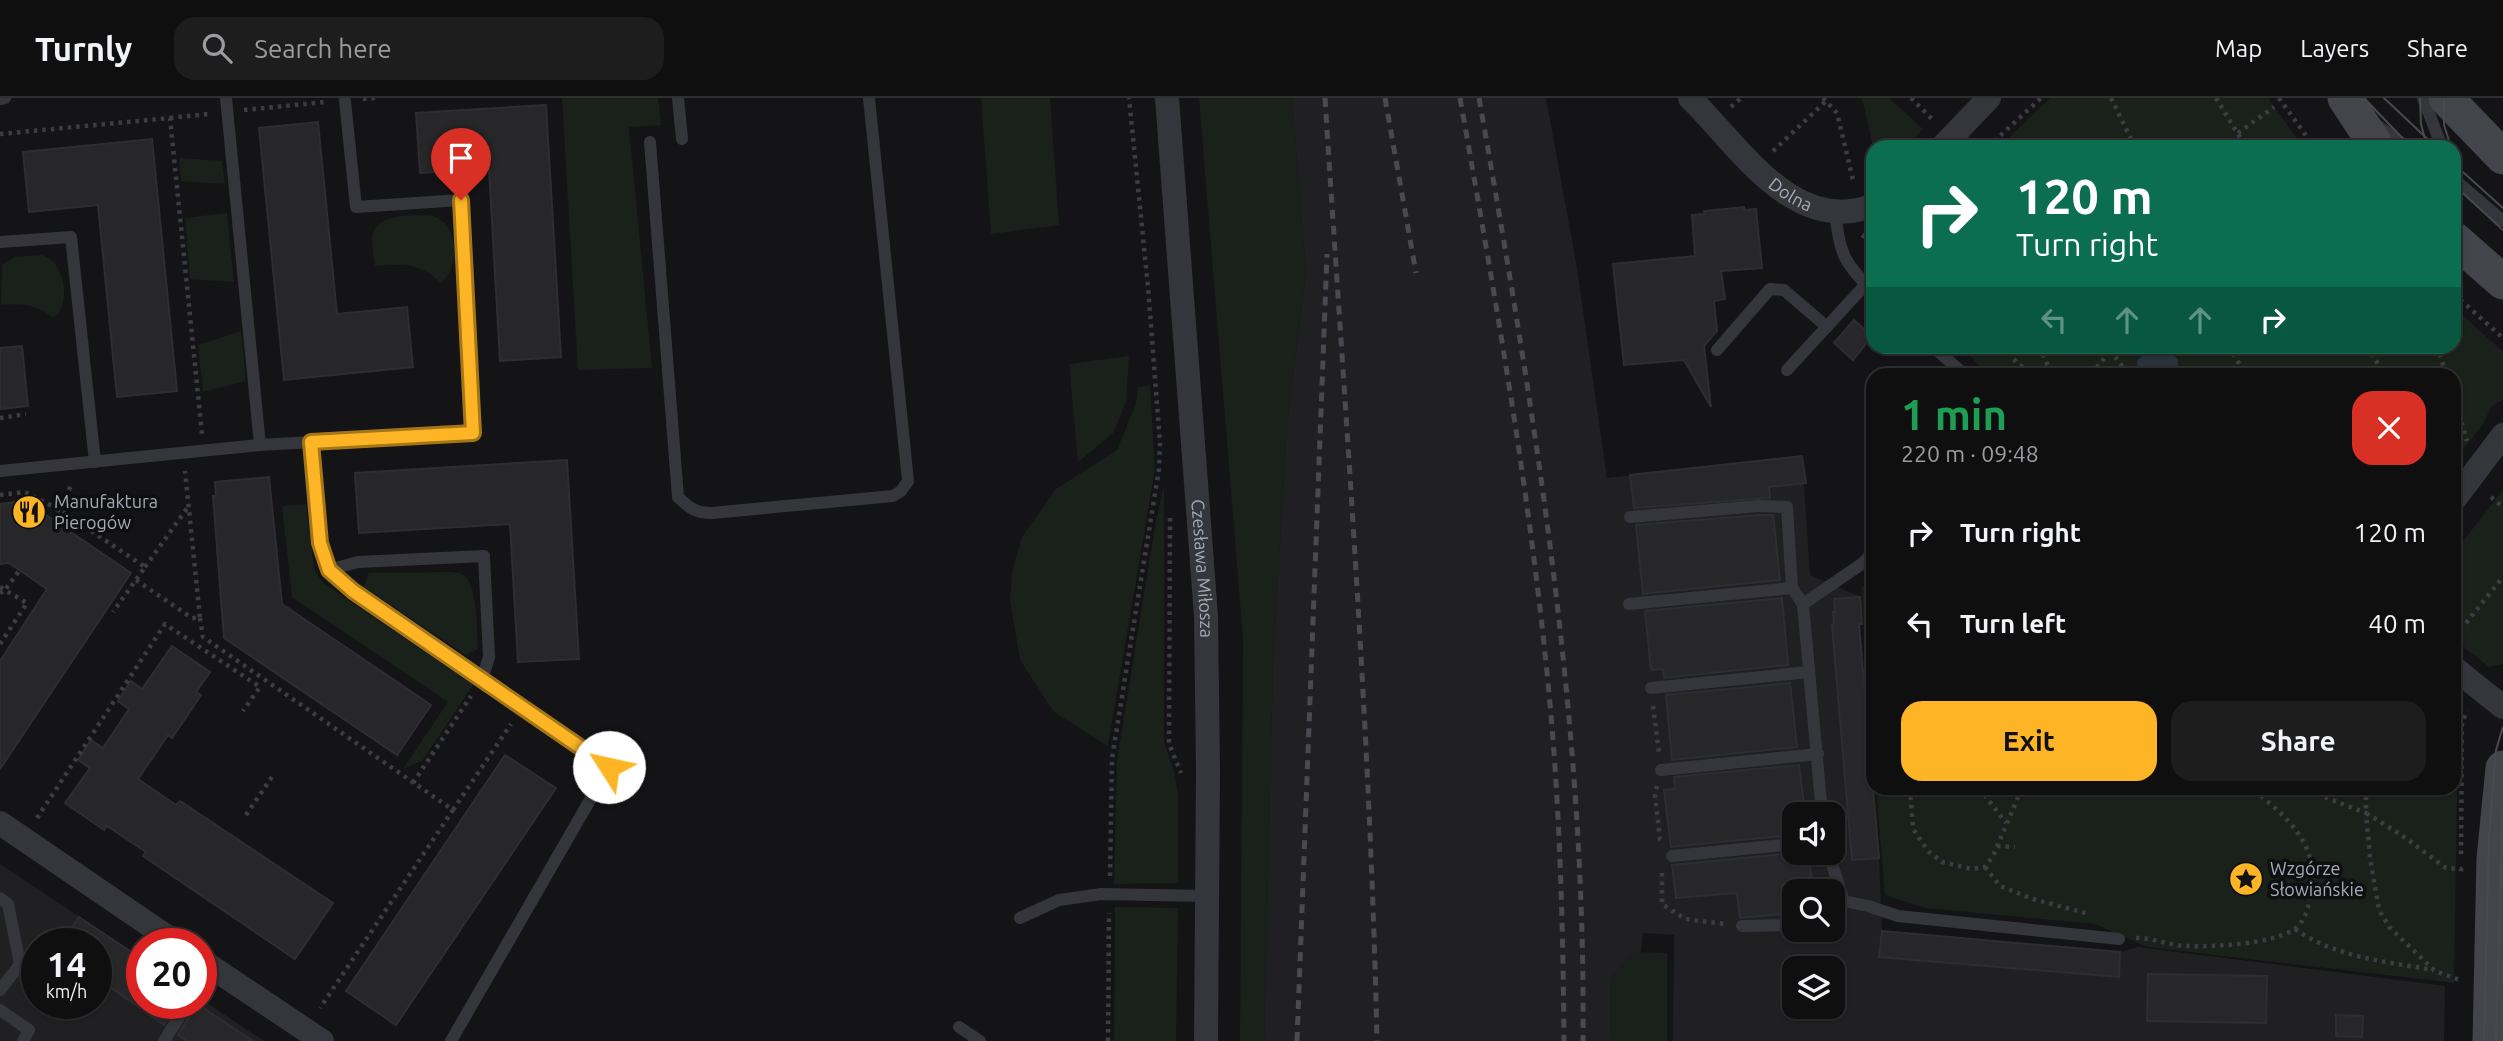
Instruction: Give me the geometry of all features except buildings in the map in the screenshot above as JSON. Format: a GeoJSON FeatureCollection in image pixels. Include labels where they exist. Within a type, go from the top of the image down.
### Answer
{"type":"FeatureCollection","features":[{"type":"Feature","properties":{"kind":"street","name":"Czesława Miłosza"},"geometry":{"type":"LineString","coordinates":[[1167,98],[1206,616],[1206,1041]]}},
{"type":"Feature","properties":{"kind":"street","name":"Dolna"},"geometry":{"type":"LineString","coordinates":[[1690,98],[1752,165],[1784,192],[1810,206],[1835,213]]}},
{"type":"Feature","properties":{"kind":"street"},"geometry":{"type":"LineString","coordinates":[[1949,140],[1989,98]]}},
{"type":"Feature","properties":{"kind":"street"},"geometry":{"type":"LineString","coordinates":[[2446,98],[2503,157]]}},
{"type":"Feature","properties":{"kind":"street"},"geometry":{"type":"LineString","coordinates":[[2352,101],[2373,140]]}},
{"type":"Feature","properties":{"kind":"street"},"geometry":{"type":"LineString","coordinates":[[1835,213],[1866,208]]}},
{"type":"Feature","properties":{"kind":"street"},"geometry":{"type":"LineString","coordinates":[[2461,245],[2503,282]]}},
{"type":"Feature","properties":{"kind":"street"},"geometry":{"type":"LineString","coordinates":[[2461,490],[2503,435]]}},
{"type":"Feature","properties":{"kind":"street"},"geometry":{"type":"LineString","coordinates":[[2461,673],[2503,706]]}},
{"type":"Feature","properties":{"kind":"street"},"geometry":{"type":"LineString","coordinates":[[2490,1041],[2479,877],[2498,802],[2503,768]]}},
{"type":"Feature","properties":{"kind":"street"},"geometry":{"type":"LineString","coordinates":[[0,823],[154,928]]}},
{"type":"Feature","properties":{"kind":"street"},"geometry":{"type":"LineString","coordinates":[[217,977],[322,1041]]}},
{"type":"Feature","properties":{"kind":"lane"},"geometry":{"type":"LineString","coordinates":[[226,98],[260,445]]}},
{"type":"Feature","properties":{"kind":"lane"},"geometry":{"type":"LineString","coordinates":[[678,98],[682,139]]}},
{"type":"Feature","properties":{"kind":"lane"},"geometry":{"type":"LineString","coordinates":[[650,142],[678,497],[687,507],[699,513],[712,513],[893,496],[901,491],[908,481],[869,98]]}},
{"type":"Feature","properties":{"kind":"lane"},"geometry":{"type":"LineString","coordinates":[[2423,98],[2439,140]]}},
{"type":"Feature","properties":{"kind":"lane"},"geometry":{"type":"LineString","coordinates":[[0,471],[260,445],[473,433],[461,200],[356,207],[345,101]]}},
{"type":"Feature","properties":{"kind":"lane"},"geometry":{"type":"LineString","coordinates":[[2352,101],[2399,140]]}},
{"type":"Feature","properties":{"kind":"lane"},"geometry":{"type":"LineString","coordinates":[[2461,184],[2503,221]]}},
{"type":"Feature","properties":{"kind":"lane","name":"Dolna"},"geometry":{"type":"LineString","coordinates":[[1835,213],[1839,249],[1850,268],[1866,284]]}},
{"type":"Feature","properties":{"kind":"lane"},"geometry":{"type":"LineString","coordinates":[[0,242],[71,237],[88,462]]}},
{"type":"Feature","properties":{"kind":"lane"},"geometry":{"type":"LineString","coordinates":[[1717,350],[1770,289],[1784,290],[1827,327]]}},
{"type":"Feature","properties":{"kind":"lane"},"geometry":{"type":"LineString","coordinates":[[1787,370],[1866,290]]}},
{"type":"Feature","properties":{"kind":"lane"},"geometry":{"type":"LineString","coordinates":[[1941,354],[1957,368]]}},
{"type":"Feature","properties":{"kind":"lane"},"geometry":{"type":"LineString","coordinates":[[311,442],[320,543],[329,570],[353,591],[609,767],[450,1041]]}},
{"type":"Feature","properties":{"kind":"lane"},"geometry":{"type":"LineString","coordinates":[[1630,517],[1759,506],[1787,507],[1792,588],[1803,604],[1821,802]]}},
{"type":"Feature","properties":{"kind":"lane"},"geometry":{"type":"LineString","coordinates":[[329,570],[358,562],[484,556],[489,657],[482,680]]}},
{"type":"Feature","properties":{"kind":"lane"},"geometry":{"type":"LineString","coordinates":[[1803,604],[1866,560]]}},
{"type":"Feature","properties":{"kind":"lane"},"geometry":{"type":"LineString","coordinates":[[1629,604],[1792,588]]}},
{"type":"Feature","properties":{"kind":"lane"},"geometry":{"type":"LineString","coordinates":[[1651,688],[1809,672]]}},
{"type":"Feature","properties":{"kind":"lane"},"geometry":{"type":"LineString","coordinates":[[1661,770],[1818,754]]}},
{"type":"Feature","properties":{"kind":"lane"},"geometry":{"type":"LineString","coordinates":[[1672,856],[1782,845]]}},
{"type":"Feature","properties":{"kind":"lane"},"geometry":{"type":"LineString","coordinates":[[1020,918],[1059,900],[1110,894],[1206,896]]}},
{"type":"Feature","properties":{"kind":"lane"},"geometry":{"type":"LineString","coordinates":[[0,898],[8,904],[20,964],[0,990]]}},
{"type":"Feature","properties":{"kind":"lane"},"geometry":{"type":"LineString","coordinates":[[1845,901],[1898,916],[2124,935]]}},
{"type":"Feature","properties":{"kind":"lane"},"geometry":{"type":"LineString","coordinates":[[1742,926],[1782,925]]}},
{"type":"Feature","properties":{"kind":"lane"},"geometry":{"type":"LineString","coordinates":[[0,1010],[29,1030],[23,1041]]}},
{"type":"Feature","properties":{"kind":"lane"},"geometry":{"type":"LineString","coordinates":[[164,1041],[178,1019]]}},
{"type":"Feature","properties":{"kind":"lane"},"geometry":{"type":"LineString","coordinates":[[959,1027],[980,1041]]}},
{"type":"Feature","properties":{"kind":"path"},"geometry":{"type":"LineString","coordinates":[[0,134],[376,98]]}},
{"type":"Feature","properties":{"kind":"path"},"geometry":{"type":"LineString","coordinates":[[1108,1041],[1112,758],[1159,468],[1160,443],[1129,98]]}},
{"type":"Feature","properties":{"kind":"path"},"geometry":{"type":"LineString","coordinates":[[1912,98],[1936,124],[1941,119]]}},
{"type":"Feature","properties":{"kind":"path"},"geometry":{"type":"LineString","coordinates":[[1996,140],[2041,98]]}},
{"type":"Feature","properties":{"kind":"path"},"geometry":{"type":"LineString","coordinates":[[2111,98],[2132,140]]}},
{"type":"Feature","properties":{"kind":"path"},"geometry":{"type":"LineString","coordinates":[[2217,98],[2242,140]]}},
{"type":"Feature","properties":{"kind":"path"},"geometry":{"type":"LineString","coordinates":[[2279,98],[2309,140]]}},
{"type":"Feature","properties":{"kind":"path"},"geometry":{"type":"LineString","coordinates":[[1770,153],[1824,100],[1837,113],[1866,208]]}},
{"type":"Feature","properties":{"kind":"path"},"geometry":{"type":"LineString","coordinates":[[2238,133],[2274,107]]}},
{"type":"Feature","properties":{"kind":"path"},"geometry":{"type":"LineString","coordinates":[[170,118],[203,451]]}},
{"type":"Feature","properties":{"kind":"path"},"geometry":{"type":"LineString","coordinates":[[1862,235],[1866,237]]}},
{"type":"Feature","properties":{"kind":"path"},"geometry":{"type":"LineString","coordinates":[[2461,300],[2503,338]]}},
{"type":"Feature","properties":{"kind":"path"},"geometry":{"type":"LineString","coordinates":[[2010,354],[2025,368]]}},
{"type":"Feature","properties":{"kind":"path"},"geometry":{"type":"LineString","coordinates":[[2096,368],[2107,354]]}},
{"type":"Feature","properties":{"kind":"path"},"geometry":{"type":"LineString","coordinates":[[2233,354],[2240,368]]}},
{"type":"Feature","properties":{"kind":"path"},"geometry":{"type":"LineString","coordinates":[[0,418],[26,414]]}},
{"type":"Feature","properties":{"kind":"path"},"geometry":{"type":"LineString","coordinates":[[2461,418],[2478,467]]}},
{"type":"Feature","properties":{"kind":"path"},"geometry":{"type":"LineString","coordinates":[[183,453],[203,638],[453,810]]}},
{"type":"Feature","properties":{"kind":"path"},"geometry":{"type":"LineString","coordinates":[[53,520],[88,462]]}},
{"type":"Feature","properties":{"kind":"path"},"geometry":{"type":"LineString","coordinates":[[0,495],[25,492],[60,510],[145,567]]}},
{"type":"Feature","properties":{"kind":"path"},"geometry":{"type":"LineString","coordinates":[[2491,497],[2503,507]]}},
{"type":"Feature","properties":{"kind":"path"},"geometry":{"type":"LineString","coordinates":[[113,612],[188,506]]}},
{"type":"Feature","properties":{"kind":"path"},"geometry":{"type":"LineString","coordinates":[[1170,511],[1170,744],[1183,783]]}},
{"type":"Feature","properties":{"kind":"path"},"geometry":{"type":"LineString","coordinates":[[0,644],[27,603],[2,590],[19,571]]}},
{"type":"Feature","properties":{"kind":"path"},"geometry":{"type":"LineString","coordinates":[[2466,624],[2503,577]]}},
{"type":"Feature","properties":{"kind":"path"},"geometry":{"type":"LineString","coordinates":[[136,580],[192,618],[200,618]]}},
{"type":"Feature","properties":{"kind":"path"},"geometry":{"type":"LineString","coordinates":[[33,825],[165,624],[260,687],[243,711]]}},
{"type":"Feature","properties":{"kind":"path"},"geometry":{"type":"LineString","coordinates":[[413,783],[482,680]]}},
{"type":"Feature","properties":{"kind":"path"},"geometry":{"type":"LineString","coordinates":[[2319,795],[2366,813],[2446,868],[2479,877],[2462,721],[2482,689]]}},
{"type":"Feature","properties":{"kind":"path"},"geometry":{"type":"LineString","coordinates":[[320,1008],[522,707]]}},
{"type":"Feature","properties":{"kind":"path"},"geometry":{"type":"LineString","coordinates":[[246,815],[274,774]]}},
{"type":"Feature","properties":{"kind":"path"},"geometry":{"type":"LineString","coordinates":[[1911,795],[1913,829],[1928,851],[1942,862],[1972,869],[1985,867]]}},
{"type":"Feature","properties":{"kind":"path"},"geometry":{"type":"LineString","coordinates":[[1984,795],[2006,823]]}},
{"type":"Feature","properties":{"kind":"path"},"geometry":{"type":"LineString","coordinates":[[1985,867],[2019,795]]}},
{"type":"Feature","properties":{"kind":"path"},"geometry":{"type":"LineString","coordinates":[[2124,935],[2187,946],[2243,944],[2295,929],[2308,910],[2313,868],[2302,837],[2274,806],[2260,795]]}},
{"type":"Feature","properties":{"kind":"path"},"geometry":{"type":"LineString","coordinates":[[2366,795],[2370,858],[2379,909],[2389,928],[2435,971]]}},
{"type":"Feature","properties":{"kind":"path"},"geometry":{"type":"LineString","coordinates":[[1997,846],[2015,848]]}},
{"type":"Feature","properties":{"kind":"path"},"geometry":{"type":"LineString","coordinates":[[1672,856],[1662,868],[1662,904],[1685,919],[1742,926]]}},
{"type":"Feature","properties":{"kind":"path"},"geometry":{"type":"LineString","coordinates":[[1985,867],[2000,886],[2033,899],[2093,915]]}},
{"type":"Feature","properties":{"kind":"path"},"geometry":{"type":"LineString","coordinates":[[2295,929],[2309,939],[2361,957],[2435,971],[2461,981],[2461,967]]}},
{"type":"Feature","properties":{"kind":"path"},"geometry":{"type":"LineString","coordinates":[[2124,935],[2140,938]]}},
{"type":"Feature","properties":{"kind":"shaded area"},"geometry":{"type":"Polygon","coordinates":[[[562,98],[658,98],[661,125],[629,127],[652,368],[578,370],[562,98]]]}},
{"type":"Feature","properties":{"kind":"shaded area"},"geometry":{"type":"Polygon","coordinates":[[[981,98],[1050,98],[1059,225],[991,234],[981,98]]]}},
{"type":"Feature","properties":{"kind":"shaded area"},"geometry":{"type":"Polygon","coordinates":[[[1199,98],[1292,98],[1306,272],[1287,423],[1273,661],[1264,1041],[1240,1041],[1243,638],[1199,98]]]}},
{"type":"Feature","properties":{"kind":"shaded area"},"geometry":{"type":"Polygon","coordinates":[[[1292,98],[1546,98],[1576,262],[1607,478],[1802,456],[1810,575],[1861,597],[1859,624],[1866,706],[1866,795],[1874,795],[1879,858],[1882,931],[1879,957],[2119,977],[2120,952],[2137,947],[2445,986],[2444,1041],[1673,1041],[1674,935],[1643,933],[1641,952],[1634,952],[1610,978],[1611,1041],[1264,1041],[1273,661],[1287,423],[1306,272],[1292,98]]]}},
{"type":"Feature","properties":{"kind":"shaded area"},"geometry":{"type":"Polygon","coordinates":[[[1862,98],[1889,98],[1923,129],[1913,140],[1871,140],[1862,98]]]}},
{"type":"Feature","properties":{"kind":"shaded area"},"geometry":{"type":"Polygon","coordinates":[[[2050,98],[2268,98],[2298,140],[2006,140],[2050,98]]]}},
{"type":"Feature","properties":{"kind":"shaded area"},"geometry":{"type":"Polygon","coordinates":[[[179,158],[222,161],[225,184],[181,181],[179,158]]]}},
{"type":"Feature","properties":{"kind":"shaded area"},"geometry":{"type":"Polygon","coordinates":[[[227,213],[234,282],[190,279],[185,218],[227,213]]]}},
{"type":"Feature","properties":{"kind":"shaded area"},"geometry":{"type":"Polygon","coordinates":[[[430,215],[445,224],[454,242],[452,265],[440,283],[418,268],[375,266],[372,238],[380,224],[395,217],[430,215]]]}},
{"type":"Feature","properties":{"kind":"shaded area"},"geometry":{"type":"Polygon","coordinates":[[[42,255],[50,259],[61,274],[64,293],[60,311],[54,318],[29,306],[1,305],[2,265],[15,257],[42,255]]]}},
{"type":"Feature","properties":{"kind":"shaded area"},"geometry":{"type":"Polygon","coordinates":[[[2461,313],[2503,352],[2503,400],[2492,406],[2482,425],[2461,452],[2461,368],[1980,368],[1969,354],[2461,354],[2461,313]]]}},
{"type":"Feature","properties":{"kind":"shaded area"},"geometry":{"type":"Polygon","coordinates":[[[241,331],[246,381],[203,392],[198,345],[241,331]]]}},
{"type":"Feature","properties":{"kind":"shaded area"},"geometry":{"type":"Polygon","coordinates":[[[2144,354],[2173,354],[2178,360],[2178,368],[2138,368],[2137,361],[2144,354]]]}},
{"type":"Feature","properties":{"kind":"shaded area"},"geometry":{"type":"Polygon","coordinates":[[[1129,356],[1126,402],[1113,433],[1078,462],[1069,364],[1129,356]]]}},
{"type":"Feature","properties":{"kind":"shaded area"},"geometry":{"type":"Polygon","coordinates":[[[1150,385],[1155,469],[1108,746],[1054,712],[1020,660],[1010,600],[1012,572],[1022,537],[1056,489],[1117,450],[1136,404],[1138,387],[1150,385]]]}},
{"type":"Feature","properties":{"kind":"shaded area"},"geometry":{"type":"Polygon","coordinates":[[[1164,485],[1164,742],[1178,794],[1178,883],[1114,884],[1117,760],[1164,485]]]}},
{"type":"Feature","properties":{"kind":"shaded area"},"geometry":{"type":"Polygon","coordinates":[[[2503,490],[2503,664],[2489,667],[2461,645],[2461,544],[2503,490]]]}},
{"type":"Feature","properties":{"kind":"shaded area"},"geometry":{"type":"Polygon","coordinates":[[[306,504],[314,569],[322,582],[473,685],[422,761],[403,769],[448,702],[292,597],[282,506],[306,504]]]}},
{"type":"Feature","properties":{"kind":"shaded area"},"geometry":{"type":"Polygon","coordinates":[[[369,573],[461,573],[467,579],[474,597],[478,649],[466,655],[364,587],[369,573]]]}},
{"type":"Feature","properties":{"kind":"shaded area"},"geometry":{"type":"Polygon","coordinates":[[[1866,582],[1866,661],[1861,589],[1866,582]]]}},
{"type":"Feature","properties":{"kind":"shaded area"},"geometry":{"type":"Polygon","coordinates":[[[1877,795],[2457,795],[2454,983],[2147,947],[2095,924],[1925,908],[1885,895],[1877,795]]]}},
{"type":"Feature","properties":{"kind":"shaded area"},"geometry":{"type":"Polygon","coordinates":[[[0,864],[96,928],[21,928],[21,1019],[112,1019],[112,939],[126,948],[126,1019],[217,1019],[217,1010],[264,1041],[0,1041],[0,864]]]}},
{"type":"Feature","properties":{"kind":"shaded area"},"geometry":{"type":"Polygon","coordinates":[[[1115,907],[1178,908],[1176,1041],[1114,1041],[1115,907]]]}},
{"type":"Feature","properties":{"kind":"shaded area"},"geometry":{"type":"Polygon","coordinates":[[[1634,952],[1667,953],[1667,1041],[1611,1041],[1610,978],[1634,952]]]}},
{"type":"Feature","properties":{"kind":"tram line"},"geometry":{"type":"LineString","coordinates":[[2364,98],[2404,140]]}},
{"type":"Feature","properties":{"kind":"tram line"},"geometry":{"type":"LineString","coordinates":[[2384,98],[2429,140]]}},
{"type":"Feature","properties":{"kind":"tram line"},"geometry":{"type":"LineString","coordinates":[[2420,98],[2421,124],[2425,139]]}},
{"type":"Feature","properties":{"kind":"tram line"},"geometry":{"type":"LineString","coordinates":[[2444,98],[2444,125],[2449,140]]}},
{"type":"Feature","properties":{"kind":"tram line"},"geometry":{"type":"LineString","coordinates":[[2461,170],[2503,208]]}},
{"type":"Feature","properties":{"kind":"tram line"},"geometry":{"type":"LineString","coordinates":[[2461,191],[2503,230]]}},
{"type":"Feature","properties":{"kind":"tram line"},"geometry":{"type":"LineString","coordinates":[[2484,1041],[2489,836],[2496,750],[2503,727]]}},
{"type":"Feature","properties":{"kind":"tram line"},"geometry":{"type":"LineString","coordinates":[[2496,1041],[2503,803]]}},
{"type":"Feature","properties":{"kind":"railway"},"geometry":{"type":"LineString","coordinates":[[1325,98],[1363,687],[1377,1041]]}},
{"type":"Feature","properties":{"kind":"railway"},"geometry":{"type":"LineString","coordinates":[[1385,98],[1416,273]]}},
{"type":"Feature","properties":{"kind":"railway"},"geometry":{"type":"LineString","coordinates":[[1460,98],[1510,395],[1541,618],[1553,736],[1558,824],[1564,1041]]}},
{"type":"Feature","properties":{"kind":"railway"},"geometry":{"type":"LineString","coordinates":[[1479,98],[1519,332],[1553,567],[1576,803],[1582,922],[1583,1041]]}},
{"type":"Feature","properties":{"kind":"railway"},"geometry":{"type":"LineString","coordinates":[[1297,1041],[1327,254]]}},
{"type":"Feature","properties":{"kind":"place","name":"Manufaktura Pierogów"},"geometry":{"type":"Point","coordinates":[29,512]}},
{"type":"Feature","properties":{"kind":"place","name":"Wzgórze Słowiańskie"},"geometry":{"type":"Point","coordinates":[2246,879]}},
{"type":"Feature","properties":{"kind":"route"},"geometry":{"type":"LineString","coordinates":[[461,200],[473,433],[311,442],[320,543],[329,570],[353,591],[609,767]]}}]}
